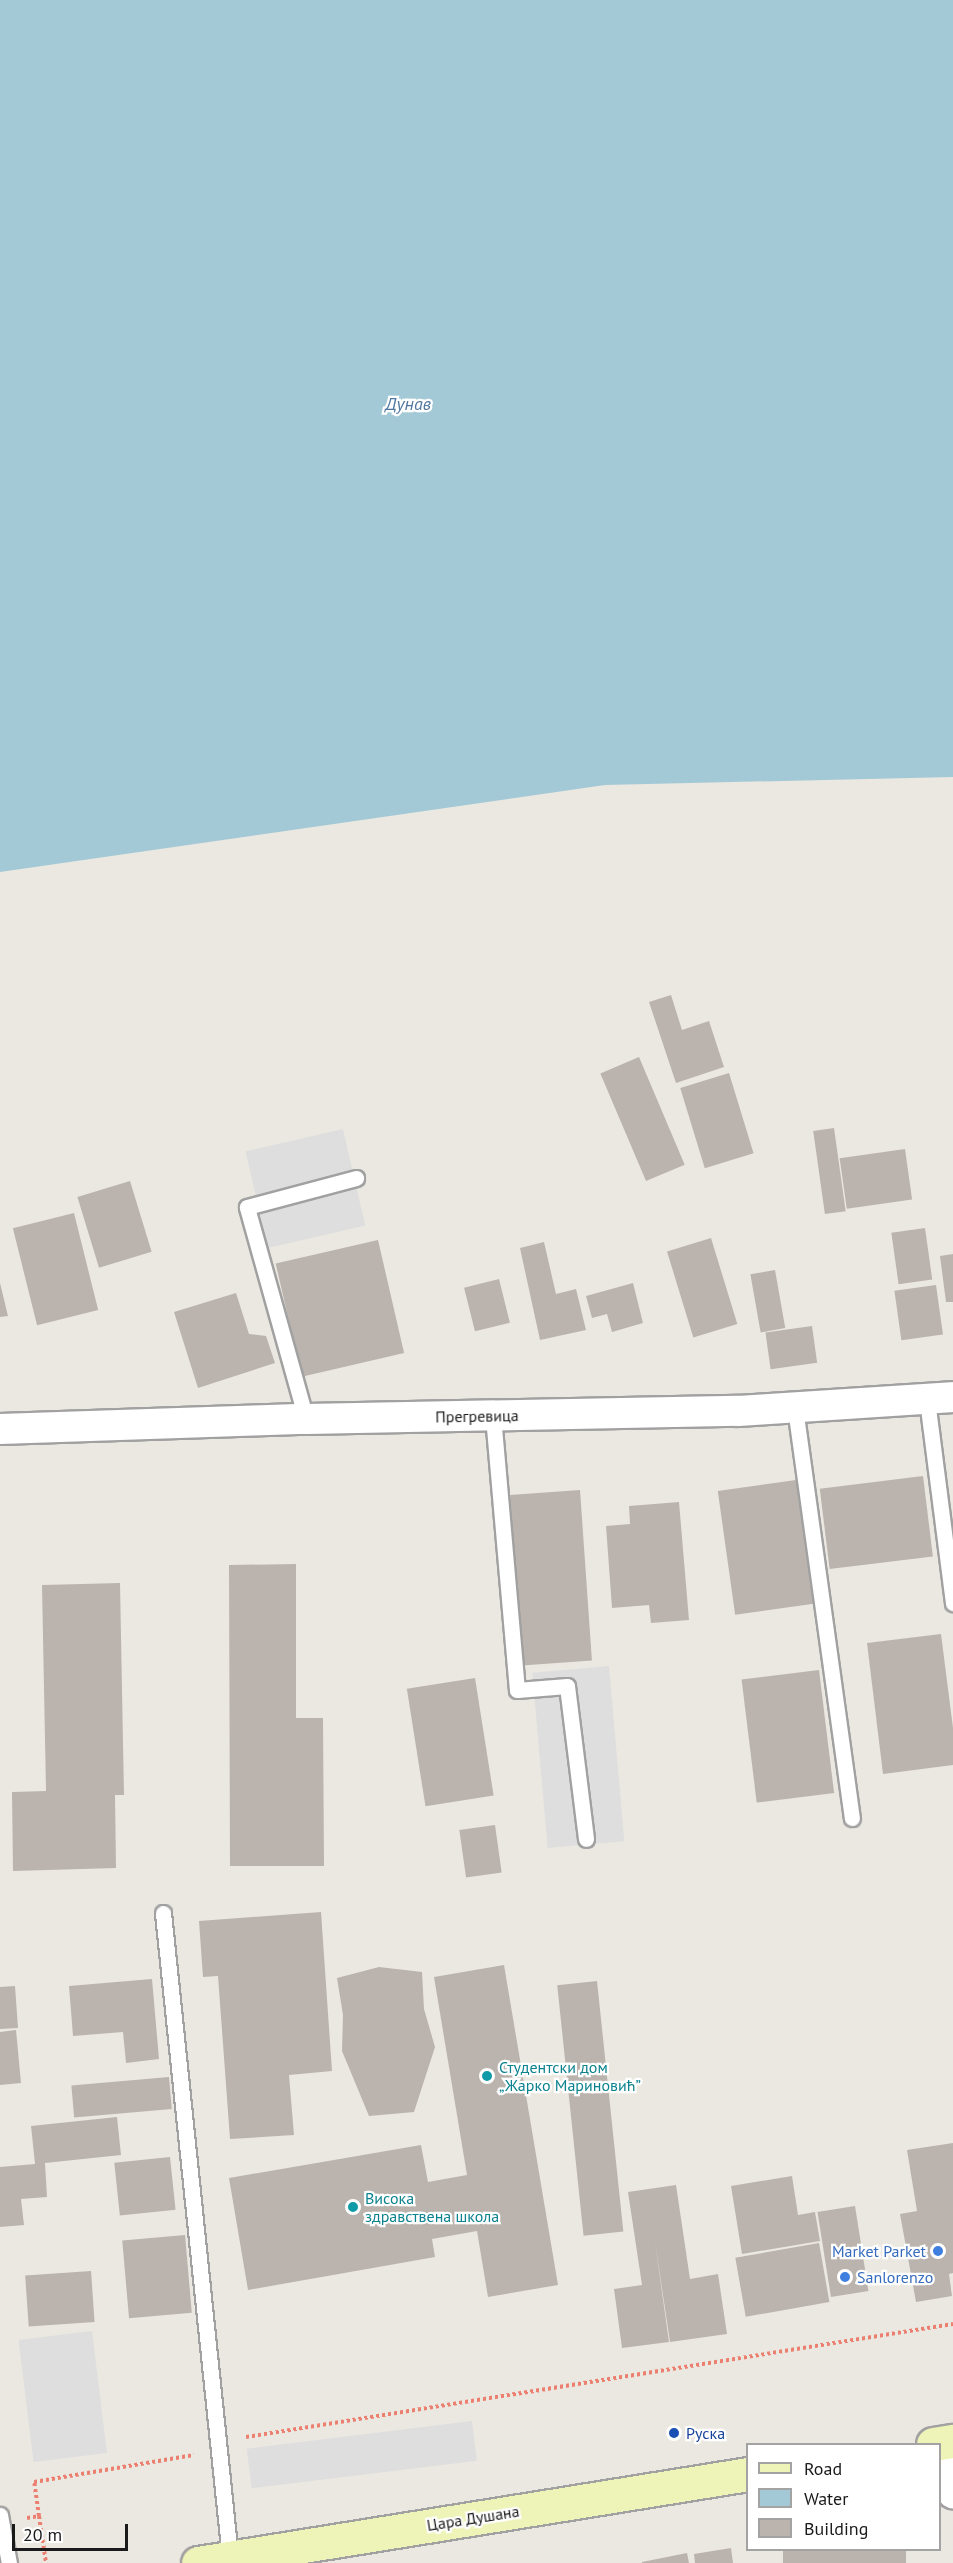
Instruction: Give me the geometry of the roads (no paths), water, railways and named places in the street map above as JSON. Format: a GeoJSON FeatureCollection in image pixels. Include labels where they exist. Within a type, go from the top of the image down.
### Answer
{"type":"FeatureCollection","features":[{"type":"Feature","properties":{"kind":"main road","name":"Цара Душана"},"geometry":{"type":"LineString","coordinates":[[198,2563],[746,2474]]}},
{"type":"Feature","properties":{"kind":"street","name":"Прегревица"},"geometry":{"type":"LineString","coordinates":[[0,1429],[306,1419],[795,1408],[940,1398]]}},
{"type":"Feature","properties":{"kind":"street"},"geometry":{"type":"LineString","coordinates":[[944,2443],[953,2493]]}},
{"type":"Feature","properties":{"kind":"lane"},"geometry":{"type":"LineString","coordinates":[[306,1419],[247,1207],[356,1178]]}},
{"type":"Feature","properties":{"kind":"lane"},"geometry":{"type":"LineString","coordinates":[[940,1398],[953,1603]]}},
{"type":"Feature","properties":{"kind":"lane"},"geometry":{"type":"LineString","coordinates":[[795,1408],[852,1818]]}},
{"type":"Feature","properties":{"kind":"lane"},"geometry":{"type":"LineString","coordinates":[[493,1416],[517,1690],[567,1686],[586,1839]]}},
{"type":"Feature","properties":{"kind":"lane"},"geometry":{"type":"LineString","coordinates":[[164,1913],[230,2557]]}},
{"type":"Feature","properties":{"kind":"lane"},"geometry":{"type":"LineString","coordinates":[[0,2515],[9,2563]]}},
{"type":"Feature","properties":{"kind":"water","name":"Дунав"},"geometry":{"type":"Polygon","coordinates":[[[0,0],[953,0],[953,777],[605,785],[0,872],[0,0]]]}},
{"type":"Feature","properties":{"kind":"place","name":"Студентски дом „Жарко Мариновић”"},"geometry":{"type":"Point","coordinates":[487,2076]}},
{"type":"Feature","properties":{"kind":"place","name":"Висока здравствена школа"},"geometry":{"type":"Point","coordinates":[353,2207]}},
{"type":"Feature","properties":{"kind":"place","name":"Market Parket"},"geometry":{"type":"Point","coordinates":[938,2251]}},
{"type":"Feature","properties":{"kind":"place","name":"Sanlorenzo"},"geometry":{"type":"Point","coordinates":[845,2277]}},
{"type":"Feature","properties":{"kind":"place","name":"Руска"},"geometry":{"type":"Point","coordinates":[674,2433]}}]}
